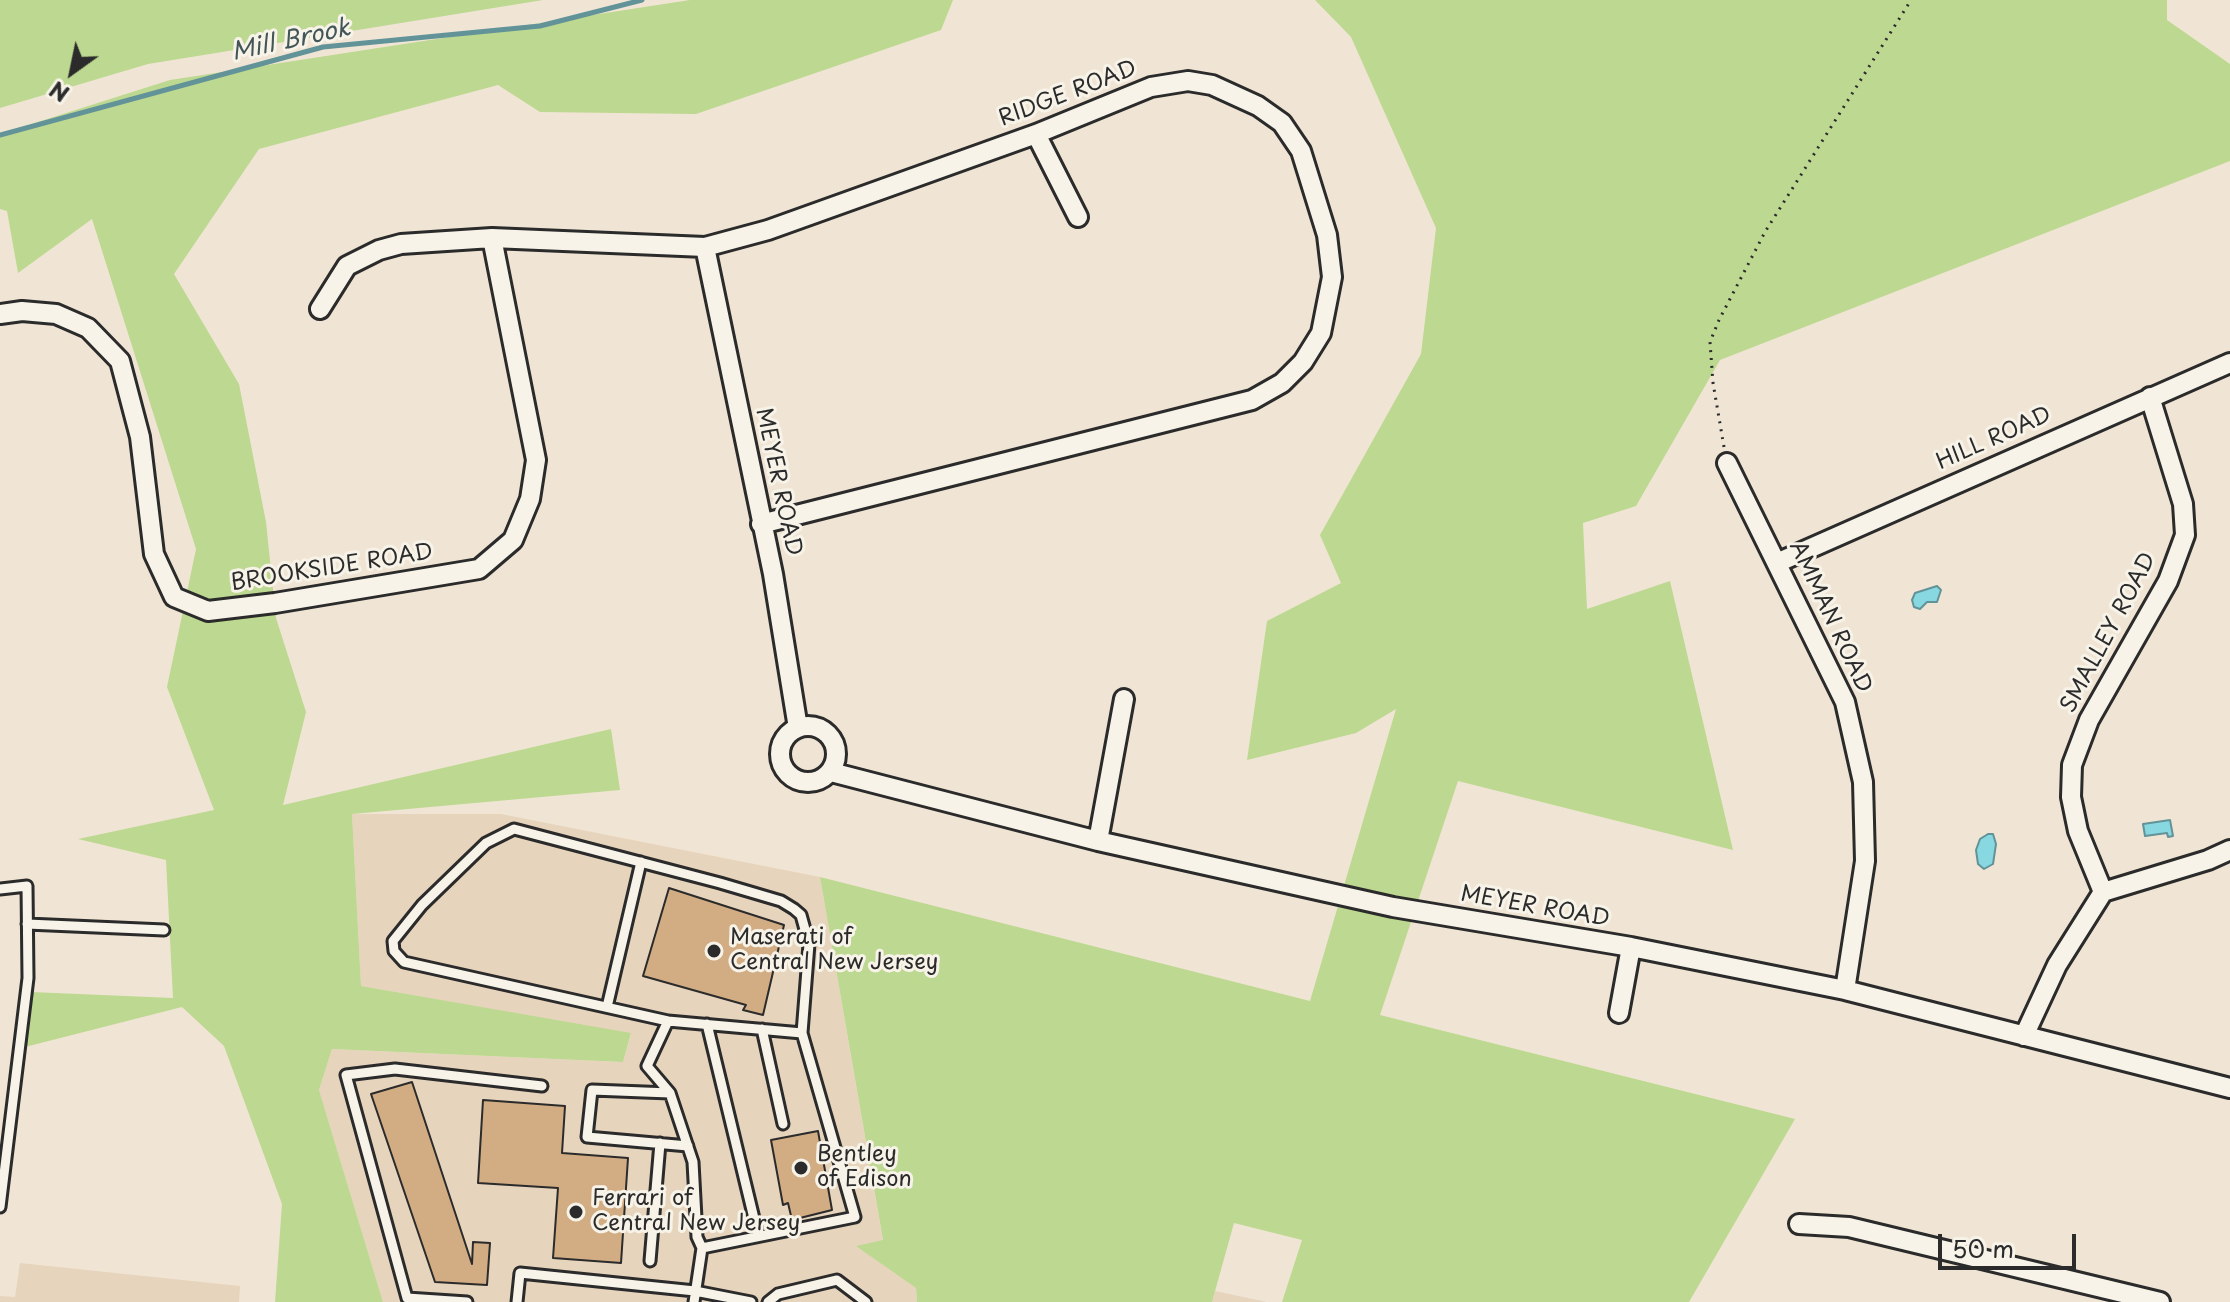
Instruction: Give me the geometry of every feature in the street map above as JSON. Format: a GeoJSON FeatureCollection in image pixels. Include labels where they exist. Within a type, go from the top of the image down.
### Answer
{"type":"FeatureCollection","features":[{"type":"Feature","properties":{"kind":"street","name":"RIDGE ROAD"},"geometry":{"type":"LineString","coordinates":[[320,309],[347,266],[379,250],[401,244],[492,238],[705,247],[768,230],[1036,134],[1151,87],[1188,81],[1212,85],[1258,106],[1282,123],[1301,151],[1327,235],[1332,277],[1321,333],[1303,362],[1282,383],[1252,400],[761,524]]}},
{"type":"Feature","properties":{"kind":"street"},"geometry":{"type":"LineString","coordinates":[[1036,134],[1078,217]]}},
{"type":"Feature","properties":{"kind":"street","name":"BROOKSIDE ROAD"},"geometry":{"type":"LineString","coordinates":[[0,314],[22,311],[56,314],[88,328],[120,361],[140,437],[154,554],[174,597],[208,611],[275,603],[479,569],[513,540],[530,499],[536,460],[492,238]]}},
{"type":"Feature","properties":{"kind":"street","name":"MEYER ROAD"},"geometry":{"type":"LineString","coordinates":[[705,247],[798,728],[784,740],[780,749],[780,758],[789,775],[806,783],[815,782],[831,772],[1098,841],[1393,907],[1631,947],[1845,990],[2230,1088]]}},
{"type":"Feature","properties":{"kind":"street","name":"HILL ROAD"},"geometry":{"type":"LineString","coordinates":[[1779,562],[2230,363]]}},
{"type":"Feature","properties":{"kind":"street","name":"SMALLEY ROAD"},"geometry":{"type":"LineString","coordinates":[[2103,892],[2078,831],[2071,797],[2072,765],[2089,720],[2168,581],[2185,535],[2183,504],[2150,397]]}},
{"type":"Feature","properties":{"kind":"street","name":"AMMAN ROAD"},"geometry":{"type":"LineString","coordinates":[[1727,463],[1779,562],[1845,702],[1863,782],[1865,861],[1845,990]]}},
{"type":"Feature","properties":{"kind":"street"},"geometry":{"type":"LineString","coordinates":[[1098,841],[1124,699]]}},
{"type":"Feature","properties":{"kind":"street"},"geometry":{"type":"LineString","coordinates":[[798,728],[816,727],[832,737],[837,755],[831,772]]}},
{"type":"Feature","properties":{"kind":"street"},"geometry":{"type":"LineString","coordinates":[[2024,1036],[2057,965],[2103,892],[2208,860],[2230,850]]}},
{"type":"Feature","properties":{"kind":"street"},"geometry":{"type":"LineString","coordinates":[[1619,1013],[1631,947]]}},
{"type":"Feature","properties":{"kind":"street"},"geometry":{"type":"LineString","coordinates":[[1799,1224],[1849,1227],[2160,1302]]}},
{"type":"Feature","properties":{"kind":"lane"},"geometry":{"type":"LineString","coordinates":[[702,1248],[855,1217],[802,1033],[809,944],[801,915],[781,901],[514,829],[486,843],[422,905],[393,941],[394,951],[404,962],[668,1021],[802,1033]]}},
{"type":"Feature","properties":{"kind":"lane"},"geometry":{"type":"LineString","coordinates":[[607,1007],[641,862]]}},
{"type":"Feature","properties":{"kind":"lane"},"geometry":{"type":"LineString","coordinates":[[0,889],[27,886],[28,978],[0,1207]]}},
{"type":"Feature","properties":{"kind":"lane"},"geometry":{"type":"LineString","coordinates":[[27,924],[164,930]]}},
{"type":"Feature","properties":{"kind":"lane"},"geometry":{"type":"LineString","coordinates":[[668,1021],[647,1066],[670,1093],[693,1162],[697,1237],[702,1248],[694,1296]]}},
{"type":"Feature","properties":{"kind":"lane"},"geometry":{"type":"LineString","coordinates":[[707,1024],[758,1235]]}},
{"type":"Feature","properties":{"kind":"lane"},"geometry":{"type":"LineString","coordinates":[[762,1029],[783,1124]]}},
{"type":"Feature","properties":{"kind":"lane"},"geometry":{"type":"LineString","coordinates":[[467,1302],[407,1298],[346,1075],[395,1069],[542,1086]]}},
{"type":"Feature","properties":{"kind":"lane"},"geometry":{"type":"LineString","coordinates":[[670,1093],[592,1090],[587,1137],[688,1146]]}},
{"type":"Feature","properties":{"kind":"lane"},"geometry":{"type":"LineString","coordinates":[[650,1261],[660,1143]]}},
{"type":"Feature","properties":{"kind":"lane"},"geometry":{"type":"LineString","coordinates":[[517,1302],[520,1273],[751,1302]]}},
{"type":"Feature","properties":{"kind":"lane"},"geometry":{"type":"LineString","coordinates":[[768,1302],[778,1294],[837,1280],[866,1302]]}},
{"type":"Feature","properties":{"kind":"path"},"geometry":{"type":"LineString","coordinates":[[1727,463],[1713,383],[1710,342],[1765,232],[1911,0]]}},
{"type":"Feature","properties":{"kind":"shaded area"},"geometry":{"type":"Polygon","coordinates":[[[352,814],[501,814],[820,877],[883,1241],[857,1246],[916,1288],[917,1302],[383,1302],[319,1090],[332,1049],[623,1062],[631,1034],[361,986],[352,814]]]}},
{"type":"Feature","properties":{"kind":"shaded area"},"geometry":{"type":"Polygon","coordinates":[[[20,1263],[240,1286],[239,1302],[0,1302],[0,1296],[15,1297],[20,1263]]]}},
{"type":"Feature","properties":{"kind":"shaded area"},"geometry":{"type":"Polygon","coordinates":[[[1215,1291],[1267,1302],[1212,1302],[1215,1291]]]}},
{"type":"Feature","properties":{"kind":"green space"},"geometry":{"type":"Polygon","coordinates":[[[0,0],[543,0],[148,64],[0,108],[0,0]]]}},
{"type":"Feature","properties":{"kind":"green space"},"geometry":{"type":"Polygon","coordinates":[[[690,0],[953,0],[941,30],[696,114],[540,112],[498,85],[259,149],[174,274],[239,384],[266,522],[276,618],[306,712],[283,805],[611,729],[620,790],[352,814],[361,986],[631,1033],[623,1062],[332,1049],[319,1090],[383,1302],[275,1302],[282,1204],[224,1046],[182,1007],[25,1047],[31,992],[173,998],[166,860],[78,839],[214,810],[167,687],[196,549],[92,219],[18,273],[7,211],[0,209],[0,134],[170,80],[690,0]]]}},
{"type":"Feature","properties":{"kind":"green space"},"geometry":{"type":"Polygon","coordinates":[[[1315,0],[2167,0],[2167,20],[2230,64],[2230,161],[1720,360],[1636,506],[1583,523],[1587,609],[1670,581],[1733,850],[1458,781],[1380,1015],[1795,1119],[1689,1302],[1282,1302],[1302,1240],[1234,1223],[1212,1302],[917,1302],[916,1288],[856,1246],[883,1240],[820,877],[1310,1001],[1396,709],[1356,733],[1247,760],[1267,621],[1341,583],[1320,535],[1421,354],[1436,228],[1351,37],[1315,0]]]}},
{"type":"Feature","properties":{"kind":"water"},"geometry":{"type":"Polygon","coordinates":[[[1937,586],[1941,590],[1937,602],[1927,602],[1920,609],[1914,607],[1912,600],[1915,593],[1937,586]]]}},
{"type":"Feature","properties":{"kind":"water"},"geometry":{"type":"Polygon","coordinates":[[[2170,820],[2173,836],[2168,837],[2167,833],[2145,836],[2143,824],[2170,820]]]}},
{"type":"Feature","properties":{"kind":"water"},"geometry":{"type":"Polygon","coordinates":[[[1993,834],[1996,844],[1993,864],[1984,869],[1978,864],[1976,850],[1980,839],[1993,834]]]}},
{"type":"Feature","properties":{"kind":"building","name":"Maserati of Central New Jersey"},"geometry":{"type":"Polygon","coordinates":[[[669,888],[784,925],[763,1015],[743,1010],[746,1005],[643,976],[669,888]]]}},
{"type":"Feature","properties":{"kind":"building"},"geometry":{"type":"Polygon","coordinates":[[[412,1082],[472,1264],[473,1242],[490,1243],[487,1285],[435,1282],[371,1094],[412,1082]]]}},
{"type":"Feature","properties":{"kind":"building"},"geometry":{"type":"Polygon","coordinates":[[[483,1100],[565,1106],[562,1153],[628,1158],[621,1263],[553,1258],[558,1188],[478,1183],[483,1100]]]}},
{"type":"Feature","properties":{"kind":"building","name":"Bentley of Edison"},"geometry":{"type":"Polygon","coordinates":[[[818,1131],[832,1210],[792,1220],[788,1203],[783,1205],[771,1140],[818,1131]]]}},
{"type":"Feature","properties":{"kind":"waterway","name":"Mill Brook"},"geometry":{"type":"LineString","coordinates":[[0,135],[323,47],[540,26],[642,0]]}},
{"type":"Feature","properties":{"kind":"place","name":"Maserati of Central New Jersey"},"geometry":{"type":"Point","coordinates":[714,951]}},
{"type":"Feature","properties":{"kind":"place","name":"Bentley of Edison"},"geometry":{"type":"Point","coordinates":[801,1168]}},
{"type":"Feature","properties":{"kind":"place","name":"Ferrari of Central New Jersey"},"geometry":{"type":"Point","coordinates":[576,1212]}}]}
